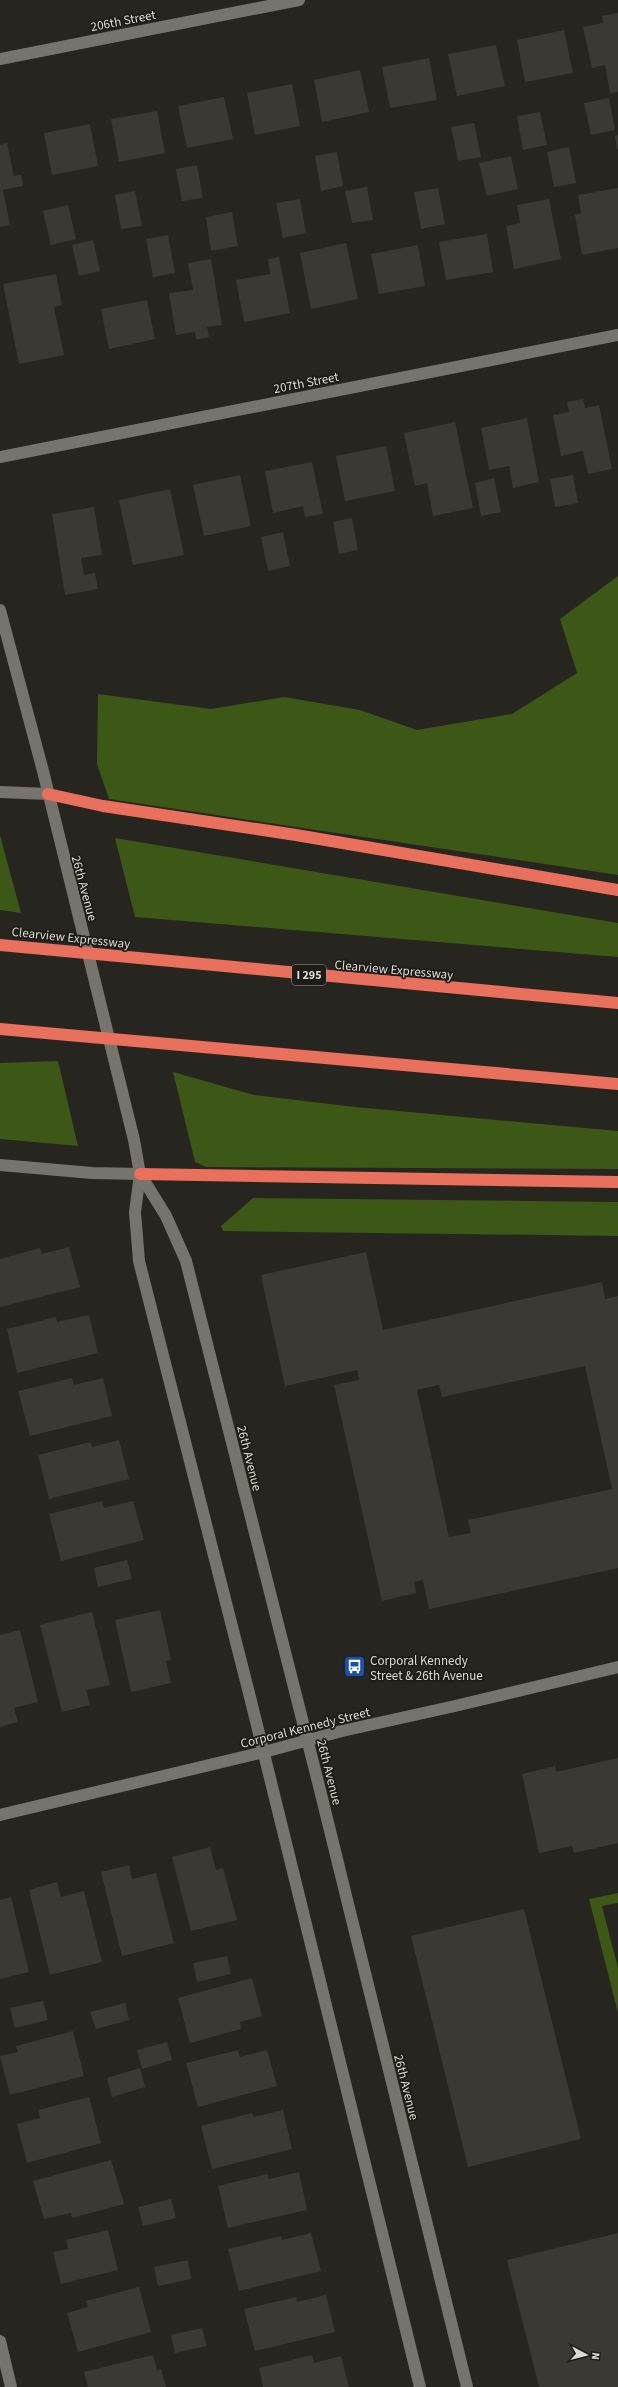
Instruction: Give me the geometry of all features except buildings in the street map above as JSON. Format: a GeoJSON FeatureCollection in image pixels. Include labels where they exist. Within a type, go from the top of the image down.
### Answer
{"type":"FeatureCollection","features":[{"type":"Feature","properties":{"kind":"highway"},"geometry":{"type":"LineString","coordinates":[[48,794],[103,806],[296,835],[618,890]]}},
{"type":"Feature","properties":{"kind":"highway","name":"Clearview Expressway"},"geometry":{"type":"LineString","coordinates":[[0,945],[618,1003]]}},
{"type":"Feature","properties":{"kind":"highway"},"geometry":{"type":"LineString","coordinates":[[0,1029],[618,1084]]}},
{"type":"Feature","properties":{"kind":"highway"},"geometry":{"type":"LineString","coordinates":[[140,1174],[618,1182]]}},
{"type":"Feature","properties":{"kind":"street","name":"206th Street"},"geometry":{"type":"LineString","coordinates":[[0,59],[299,0]]}},
{"type":"Feature","properties":{"kind":"street","name":"207th Street"},"geometry":{"type":"LineString","coordinates":[[0,457],[618,334]]}},
{"type":"Feature","properties":{"kind":"street","name":"26th Avenue"},"geometry":{"type":"LineString","coordinates":[[0,610],[123,1089],[140,1174],[135,1212],[139,1261],[264,1752],[420,2387]]}},
{"type":"Feature","properties":{"kind":"street"},"geometry":{"type":"LineString","coordinates":[[0,792],[48,794]]}},
{"type":"Feature","properties":{"kind":"street"},"geometry":{"type":"LineString","coordinates":[[0,1165],[140,1174]]}},
{"type":"Feature","properties":{"kind":"street","name":"26th Avenue"},"geometry":{"type":"LineString","coordinates":[[140,1174],[166,1216],[186,1261],[307,1740],[467,2387]]}},
{"type":"Feature","properties":{"kind":"street","name":"Corporal Kennedy Street"},"geometry":{"type":"LineString","coordinates":[[0,1815],[264,1752],[307,1740],[618,1668]]}},
{"type":"Feature","properties":{"kind":"street"},"geometry":{"type":"LineString","coordinates":[[0,2341],[11,2387]]}},
{"type":"Feature","properties":{"kind":"green space"},"geometry":{"type":"Polygon","coordinates":[[[618,576],[618,875],[109,799],[97,764],[98,694],[211,709],[284,697],[360,710],[417,730],[512,714],[577,673],[560,619],[618,576]]]}},
{"type":"Feature","properties":{"kind":"green space"},"geometry":{"type":"Polygon","coordinates":[[[0,835],[21,913],[0,910],[0,835]]]}},
{"type":"Feature","properties":{"kind":"green space"},"geometry":{"type":"Polygon","coordinates":[[[115,838],[618,923],[618,957],[135,917],[115,838]]]}},
{"type":"Feature","properties":{"kind":"green space"},"geometry":{"type":"Polygon","coordinates":[[[58,1061],[78,1146],[0,1139],[0,1063],[58,1061]]]}},
{"type":"Feature","properties":{"kind":"green space"},"geometry":{"type":"Polygon","coordinates":[[[173,1072],[254,1095],[355,1107],[618,1131],[618,1169],[206,1167],[195,1162],[173,1072]]]}},
{"type":"Feature","properties":{"kind":"green space"},"geometry":{"type":"Polygon","coordinates":[[[253,1198],[618,1202],[618,1236],[223,1231],[221,1226],[253,1198]]]}},
{"type":"Feature","properties":{"kind":"green space"},"geometry":{"type":"Polygon","coordinates":[[[618,1893],[618,1903],[602,1906],[618,1968],[618,2013],[589,1899],[618,1893]]]}},
{"type":"Feature","properties":{"kind":"place","name":"Corporal Kennedy Street & 26th Avenue"},"geometry":{"type":"Point","coordinates":[354,1667]}}]}
